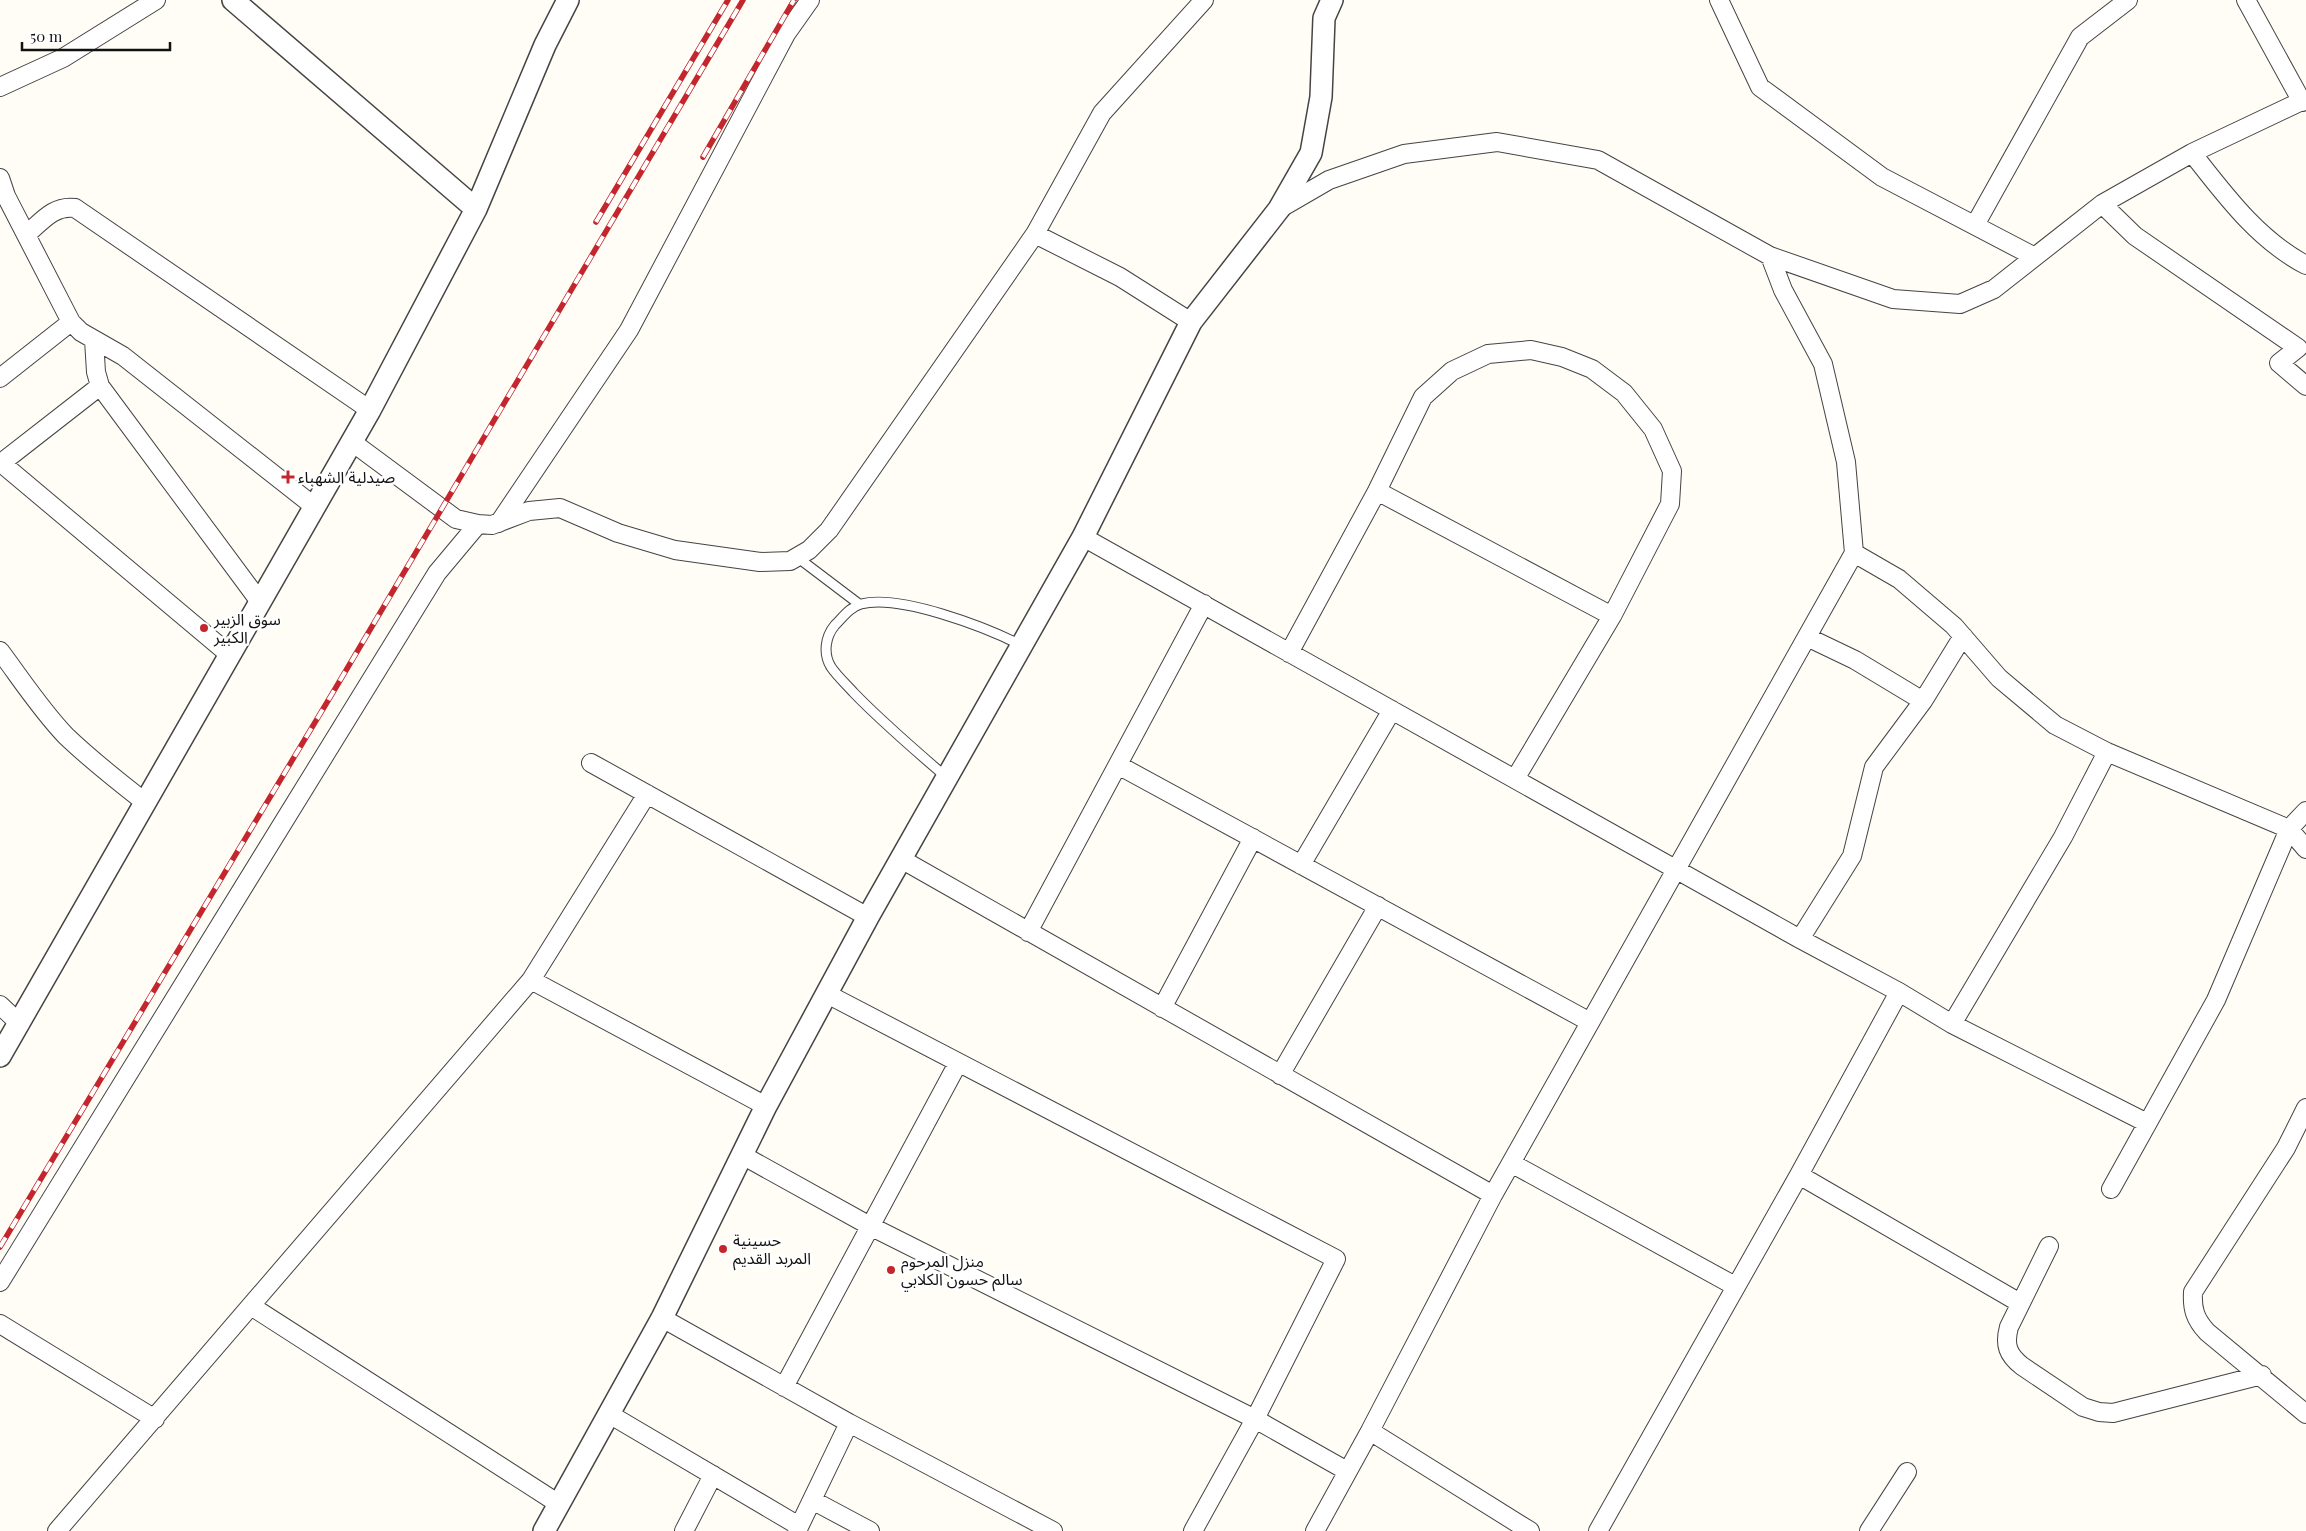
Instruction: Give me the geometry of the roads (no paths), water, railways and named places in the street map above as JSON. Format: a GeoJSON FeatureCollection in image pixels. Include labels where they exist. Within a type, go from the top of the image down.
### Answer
{"type":"FeatureCollection","features":[{"type":"Feature","properties":{"kind":"street"},"geometry":{"type":"LineString","coordinates":[[0,87],[63,58],[156,0]]}},
{"type":"Feature","properties":{"kind":"street"},"geometry":{"type":"LineString","coordinates":[[233,0],[476,209]]}},
{"type":"Feature","properties":{"kind":"street"},"geometry":{"type":"LineString","coordinates":[[0,1056],[370,410],[476,209],[545,45],[568,0]]}},
{"type":"Feature","properties":{"kind":"street"},"geometry":{"type":"LineString","coordinates":[[499,523],[629,330],[786,34],[810,0]]}},
{"type":"Feature","properties":{"kind":"street"},"geometry":{"type":"LineString","coordinates":[[352,442],[456,519],[492,525],[529,511],[560,508],[618,533],[675,550],[760,562],[790,561],[809,550],[829,530],[1036,234],[1102,113],[1204,0]]}},
{"type":"Feature","properties":{"kind":"street"},"geometry":{"type":"LineString","coordinates":[[544,1531],[662,1318],[766,1106],[868,917],[1083,537],[1191,322],[1279,209],[1311,153],[1321,98],[1324,18],[1332,0]]}},
{"type":"Feature","properties":{"kind":"street"},"geometry":{"type":"LineString","coordinates":[[1719,0],[1760,87],[1882,177],[2033,256]]}},
{"type":"Feature","properties":{"kind":"street"},"geometry":{"type":"LineString","coordinates":[[1975,225],[2080,37],[2128,0]]}},
{"type":"Feature","properties":{"kind":"street"},"geometry":{"type":"LineString","coordinates":[[1279,209],[1329,180],[1404,154],[1497,142],[1598,160],[1770,256],[1893,299],[1960,304],[1994,289],[2033,256],[2102,204],[2192,153],[2304,101],[2246,0]]}},
{"type":"Feature","properties":{"kind":"street"},"geometry":{"type":"LineString","coordinates":[[2192,153],[2261,234],[2291,258],[2306,265]]}},
{"type":"Feature","properties":{"kind":"street"},"geometry":{"type":"LineString","coordinates":[[0,178],[3,195],[27,234],[71,322],[81,332],[123,356],[315,507]]}},
{"type":"Feature","properties":{"kind":"street"},"geometry":{"type":"LineString","coordinates":[[2102,204],[2135,236],[2298,348],[2279,363],[2306,386]]}},
{"type":"Feature","properties":{"kind":"street"},"geometry":{"type":"LineString","coordinates":[[27,234],[57,209],[75,208],[370,410]]}},
{"type":"Feature","properties":{"kind":"street"},"geometry":{"type":"LineString","coordinates":[[1036,234],[1120,278],[1191,322]]}},
{"type":"Feature","properties":{"kind":"street"},"geometry":{"type":"LineString","coordinates":[[1315,1531],[1370,1431],[1511,1163],[1854,553],[1846,462],[1824,364],[1783,290],[1770,256]]}},
{"type":"Feature","properties":{"kind":"street"},"geometry":{"type":"LineString","coordinates":[[0,378],[71,322]]}},
{"type":"Feature","properties":{"kind":"street"},"geometry":{"type":"LineString","coordinates":[[94,340],[96,372],[100,386],[260,602]]}},
{"type":"Feature","properties":{"kind":"street"},"geometry":{"type":"LineString","coordinates":[[1289,653],[1377,491],[1423,397],[1452,371],[1488,354],[1531,350],[1562,357],[1592,369],[1624,393],[1653,429],[1672,472],[1670,504],[1612,616],[1515,779]]}},
{"type":"Feature","properties":{"kind":"street"},"geometry":{"type":"LineString","coordinates":[[100,386],[0,463],[230,656]]}},
{"type":"Feature","properties":{"kind":"street"},"geometry":{"type":"LineString","coordinates":[[1377,491],[1612,616]]}},
{"type":"Feature","properties":{"kind":"street"},"geometry":{"type":"LineString","coordinates":[[0,1282],[437,573],[478,524]]}},
{"type":"Feature","properties":{"kind":"street"},"geometry":{"type":"LineString","coordinates":[[1083,537],[1676,870],[1899,992],[1952,1024],[2147,1123]]}},
{"type":"Feature","properties":{"kind":"street"},"geometry":{"type":"LineString","coordinates":[[1854,553],[1899,579],[1954,626],[1999,678],[2055,725],[2107,752],[2289,829],[2306,849]]}},
{"type":"Feature","properties":{"kind":"street"},"geometry":{"type":"LineString","coordinates":[[1028,932],[1204,604]]}},
{"type":"Feature","properties":{"kind":"street"},"geometry":{"type":"LineString","coordinates":[[1800,939],[1852,856],[1874,767],[1923,701],[1963,636]]}},
{"type":"Feature","properties":{"kind":"street"},"geometry":{"type":"LineString","coordinates":[[1807,637],[1855,660],[1923,701]]}},
{"type":"Feature","properties":{"kind":"street"},"geometry":{"type":"LineString","coordinates":[[0,651],[65,735],[146,803]]}},
{"type":"Feature","properties":{"kind":"street"},"geometry":{"type":"LineString","coordinates":[[1301,865],[1392,710]]}},
{"type":"Feature","properties":{"kind":"street"},"geometry":{"type":"LineString","coordinates":[[1952,1024],[2063,836],[2107,752]]}},
{"type":"Feature","properties":{"kind":"street"},"geometry":{"type":"LineString","coordinates":[[591,763],[868,917]]}},
{"type":"Feature","properties":{"kind":"street"},"geometry":{"type":"LineString","coordinates":[[1118,765],[1590,1022]]}},
{"type":"Feature","properties":{"kind":"street"},"geometry":{"type":"LineString","coordinates":[[56,1531],[155,1419],[531,980],[647,794]]}},
{"type":"Feature","properties":{"kind":"street"},"geometry":{"type":"LineString","coordinates":[[2111,1189],[2216,1000],[2289,829],[2306,811]]}},
{"type":"Feature","properties":{"kind":"street"},"geometry":{"type":"LineString","coordinates":[[1162,1008],[1253,838]]}},
{"type":"Feature","properties":{"kind":"street"},"geometry":{"type":"LineString","coordinates":[[900,859],[1493,1196]]}},
{"type":"Feature","properties":{"kind":"street"},"geometry":{"type":"LineString","coordinates":[[1280,1075],[1378,906]]}},
{"type":"Feature","properties":{"kind":"street"},"geometry":{"type":"LineString","coordinates":[[531,980],[766,1106]]}},
{"type":"Feature","properties":{"kind":"street"},"geometry":{"type":"LineString","coordinates":[[1598,1531],[1799,1175],[1899,992]]}},
{"type":"Feature","properties":{"kind":"street"},"geometry":{"type":"LineString","coordinates":[[827,994],[1336,1259],[1255,1419],[1193,1531]]}},
{"type":"Feature","properties":{"kind":"street"},"geometry":{"type":"LineString","coordinates":[[0,1005],[20,1024]]}},
{"type":"Feature","properties":{"kind":"street"},"geometry":{"type":"LineString","coordinates":[[784,1387],[958,1062]]}},
{"type":"Feature","properties":{"kind":"street"},"geometry":{"type":"LineString","coordinates":[[2306,1108],[2286,1148],[2193,1292],[2192,1307],[2197,1321],[2306,1414]]}},
{"type":"Feature","properties":{"kind":"street"},"geometry":{"type":"LineString","coordinates":[[742,1155],[870,1226],[1255,1419],[1347,1472]]}},
{"type":"Feature","properties":{"kind":"street"},"geometry":{"type":"LineString","coordinates":[[1511,1163],[1735,1286]]}},
{"type":"Feature","properties":{"kind":"street"},"geometry":{"type":"LineString","coordinates":[[1799,1175],[2020,1303]]}},
{"type":"Feature","properties":{"kind":"street"},"geometry":{"type":"LineString","coordinates":[[2049,1246],[2020,1303],[2006,1338],[2008,1350],[2013,1359],[2083,1408],[2098,1412],[2125,1412],[2262,1375]]}},
{"type":"Feature","properties":{"kind":"street"},"geometry":{"type":"LineString","coordinates":[[251,1306],[560,1504]]}},
{"type":"Feature","properties":{"kind":"street"},"geometry":{"type":"LineString","coordinates":[[662,1318],[784,1387],[1053,1531]]}},
{"type":"Feature","properties":{"kind":"street"},"geometry":{"type":"LineString","coordinates":[[0,1324],[155,1419]]}},
{"type":"Feature","properties":{"kind":"street"},"geometry":{"type":"LineString","coordinates":[[609,1414],[798,1528],[849,1422]]}},
{"type":"Feature","properties":{"kind":"street"},"geometry":{"type":"LineString","coordinates":[[1370,1431],[1530,1531]]}},
{"type":"Feature","properties":{"kind":"street"},"geometry":{"type":"LineString","coordinates":[[1869,1531],[1907,1472]]}},
{"type":"Feature","properties":{"kind":"street"},"geometry":{"type":"LineString","coordinates":[[684,1531],[713,1475]]}},
{"type":"Feature","properties":{"kind":"street"},"geometry":{"type":"LineString","coordinates":[[812,1500],[870,1531]]}},
{"type":"Feature","properties":{"kind":"lane"},"geometry":{"type":"LineString","coordinates":[[797,557],[860,604]]}},
{"type":"Feature","properties":{"kind":"lane"},"geometry":{"type":"LineString","coordinates":[[947,778],[891,730],[831,667],[825,651],[830,631],[847,611],[860,604],[879,601],[930,611],[990,630],[1021,646]]}},
{"type":"Feature","properties":{"kind":"railway"},"geometry":{"type":"LineString","coordinates":[[596,222],[728,0]]}},
{"type":"Feature","properties":{"kind":"railway"},"geometry":{"type":"LineString","coordinates":[[0,1247],[332,694],[743,0]]}},
{"type":"Feature","properties":{"kind":"railway"},"geometry":{"type":"LineString","coordinates":[[703,157],[794,0]]}},
{"type":"Feature","properties":{"kind":"place","name":"صيدلية الشهباء"},"geometry":{"type":"Point","coordinates":[288,477]}},
{"type":"Feature","properties":{"kind":"place","name":"سوق الزبير الكبير"},"geometry":{"type":"Point","coordinates":[204,628]}},
{"type":"Feature","properties":{"kind":"place","name":"حسينية المربد القديم"},"geometry":{"type":"Point","coordinates":[723,1249]}},
{"type":"Feature","properties":{"kind":"place","name":"منزل المرحوم سالم حسون الكلابي"},"geometry":{"type":"Point","coordinates":[891,1270]}}]}
